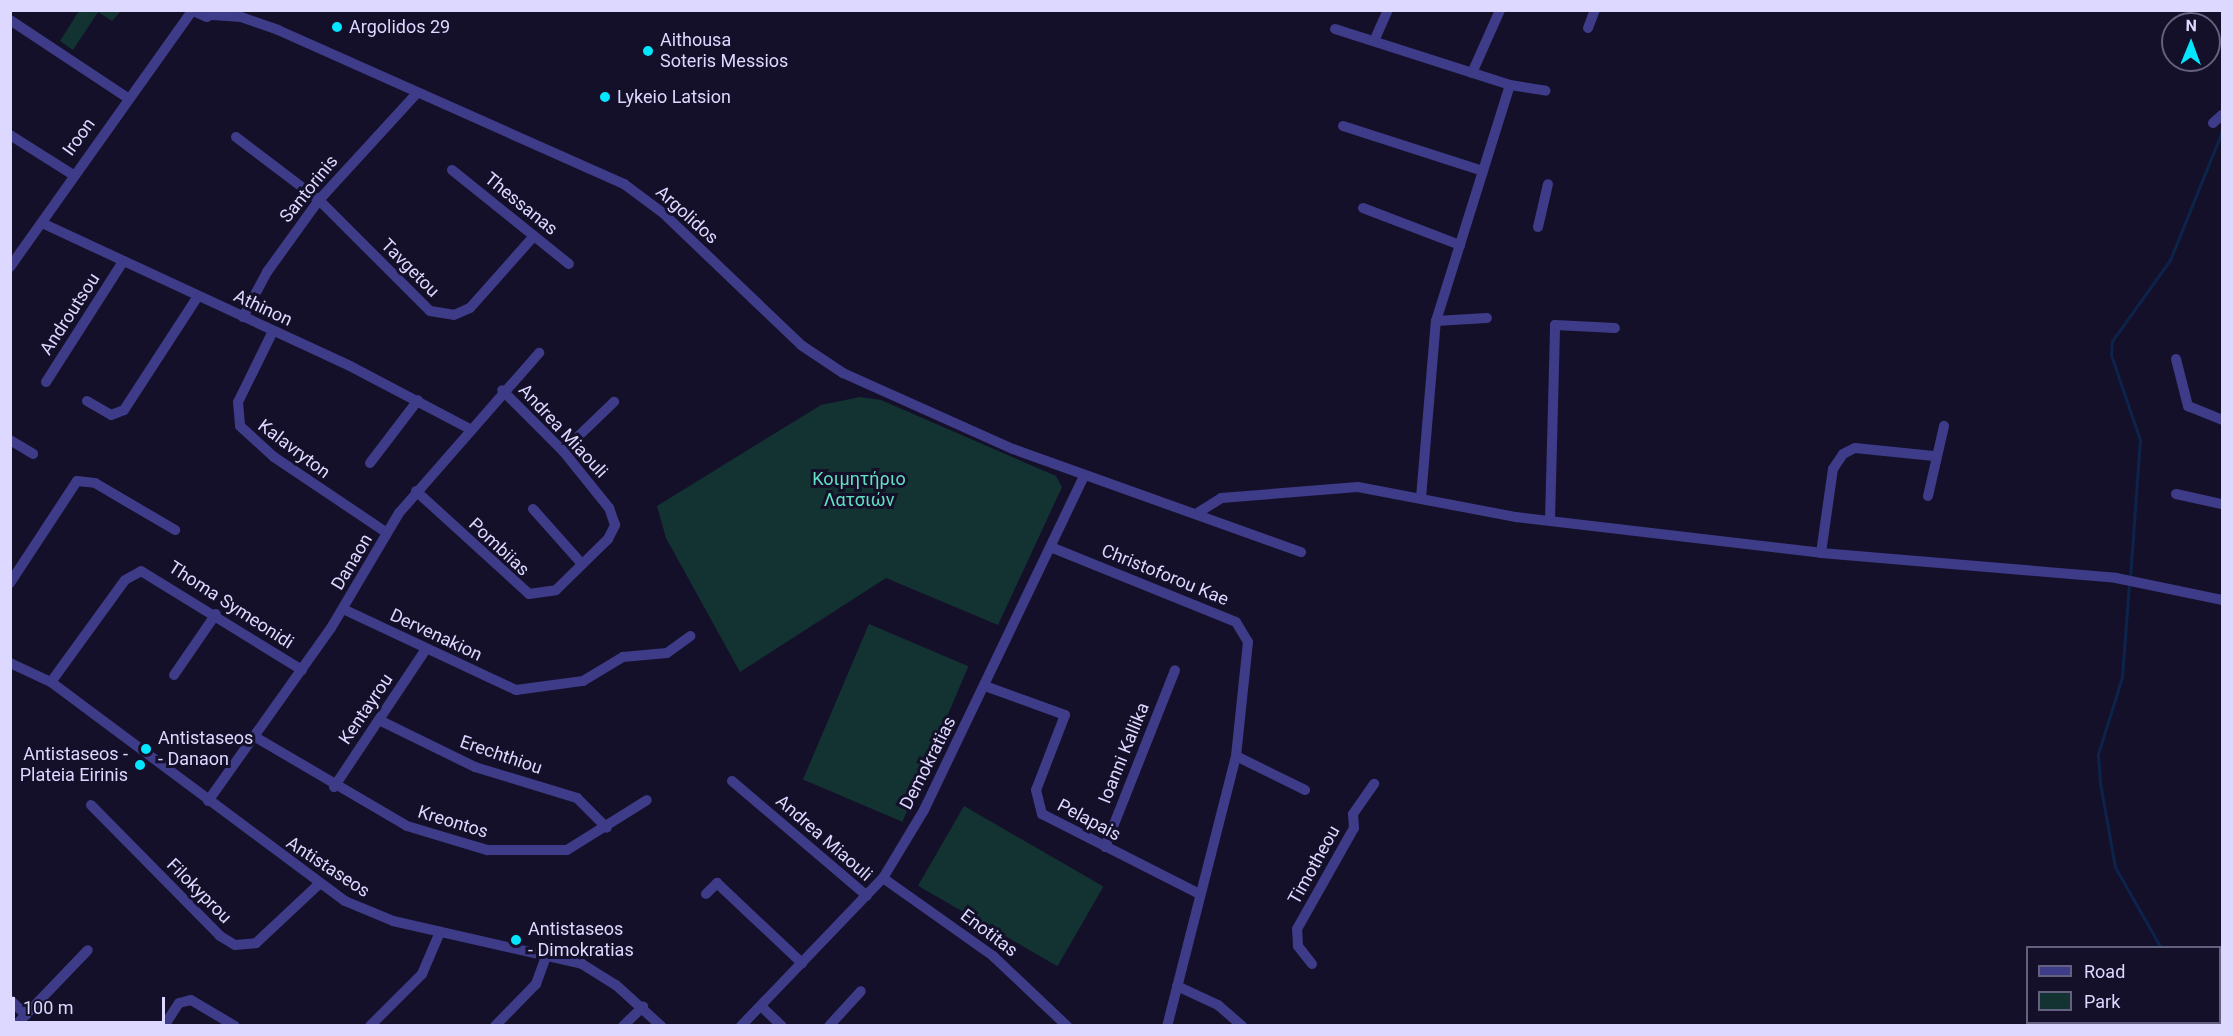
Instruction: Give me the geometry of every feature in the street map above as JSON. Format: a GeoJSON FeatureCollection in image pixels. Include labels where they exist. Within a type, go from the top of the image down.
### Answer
{"type":"FeatureCollection","features":[{"type":"Feature","properties":{"kind":"street"},"geometry":{"type":"LineString","coordinates":[[1374,41],[1388,10]]}},
{"type":"Feature","properties":{"kind":"street"},"geometry":{"type":"LineString","coordinates":[[1472,73],[1500,10]]}},
{"type":"Feature","properties":{"kind":"street"},"geometry":{"type":"LineString","coordinates":[[1588,28],[1595,10]]}},
{"type":"Feature","properties":{"kind":"street","name":"Argolidos"},"geometry":{"type":"LineString","coordinates":[[203,13],[237,14],[630,188],[801,345],[832,367],[1084,476],[1199,512],[1301,552]]}},
{"type":"Feature","properties":{"kind":"street","name":"Iroon"},"geometry":{"type":"LineString","coordinates":[[10,267],[42,223],[72,174],[128,98],[181,32],[203,13]]}},
{"type":"Feature","properties":{"kind":"street"},"geometry":{"type":"LineString","coordinates":[[10,20],[128,98]]}},
{"type":"Feature","properties":{"kind":"street"},"geometry":{"type":"LineString","coordinates":[[1335,29],[1510,85],[1546,91]]}},
{"type":"Feature","properties":{"kind":"street"},"geometry":{"type":"LineString","coordinates":[[1421,498],[1436,321],[1510,85]]}},
{"type":"Feature","properties":{"kind":"street","name":"Santorinis"},"geometry":{"type":"LineString","coordinates":[[243,317],[267,272],[319,200],[417,93]]}},
{"type":"Feature","properties":{"kind":"street"},"geometry":{"type":"LineString","coordinates":[[2213,123],[2223,115]]}},
{"type":"Feature","properties":{"kind":"street"},"geometry":{"type":"LineString","coordinates":[[1343,126],[1483,171]]}},
{"type":"Feature","properties":{"kind":"street"},"geometry":{"type":"LineString","coordinates":[[10,135],[72,174]]}},
{"type":"Feature","properties":{"kind":"street","name":"Tavgetou"},"geometry":{"type":"LineString","coordinates":[[236,137],[319,200],[430,311],[442,315],[459,314],[474,305],[534,236]]}},
{"type":"Feature","properties":{"kind":"street","name":"Thessanas"},"geometry":{"type":"LineString","coordinates":[[452,170],[569,264]]}},
{"type":"Feature","properties":{"kind":"street"},"geometry":{"type":"LineString","coordinates":[[1538,227],[1548,184]]}},
{"type":"Feature","properties":{"kind":"street"},"geometry":{"type":"LineString","coordinates":[[1363,208],[1460,245]]}},
{"type":"Feature","properties":{"kind":"street","name":"Athinon"},"geometry":{"type":"LineString","coordinates":[[42,223],[122,263],[198,296],[418,400],[468,428]]}},
{"type":"Feature","properties":{"kind":"street","name":"Androutsou"},"geometry":{"type":"LineString","coordinates":[[46,382],[122,263]]}},
{"type":"Feature","properties":{"kind":"street"},"geometry":{"type":"LineString","coordinates":[[87,401],[109,414],[122,412],[198,296]]}},
{"type":"Feature","properties":{"kind":"street"},"geometry":{"type":"LineString","coordinates":[[1436,321],[1487,318]]}},
{"type":"Feature","properties":{"kind":"street"},"geometry":{"type":"LineString","coordinates":[[1550,520],[1555,325],[1615,328]]}},
{"type":"Feature","properties":{"kind":"street","name":"Kalavryton"},"geometry":{"type":"LineString","coordinates":[[273,331],[238,402],[240,426],[274,458],[387,533]]}},
{"type":"Feature","properties":{"kind":"street","name":"Danaon"},"geometry":{"type":"LineString","coordinates":[[208,801],[257,738],[343,609],[387,533],[416,491],[468,428],[539,353]]}},
{"type":"Feature","properties":{"kind":"street"},"geometry":{"type":"LineString","coordinates":[[2176,359],[2188,406],[2223,420]]}},
{"type":"Feature","properties":{"kind":"street","name":"Andrea Miaouli"},"geometry":{"type":"LineString","coordinates":[[502,390],[563,451],[609,508],[615,525]]}},
{"type":"Feature","properties":{"kind":"street"},"geometry":{"type":"LineString","coordinates":[[370,463],[418,400]]}},
{"type":"Feature","properties":{"kind":"street"},"geometry":{"type":"LineString","coordinates":[[563,451],[614,402]]}},
{"type":"Feature","properties":{"kind":"street"},"geometry":{"type":"LineString","coordinates":[[1928,496],[1934,456],[1944,426]]}},
{"type":"Feature","properties":{"kind":"street"},"geometry":{"type":"LineString","coordinates":[[10,440],[33,454]]}},
{"type":"Feature","properties":{"kind":"street"},"geometry":{"type":"LineString","coordinates":[[1821,553],[1833,469],[1843,454],[1855,448],[1934,456]]}},
{"type":"Feature","properties":{"kind":"street","name":"Demokratias"},"geometry":{"type":"LineString","coordinates":[[741,1026],[883,878],[924,810],[1053,548],[1084,476]]}},
{"type":"Feature","properties":{"kind":"street"},"geometry":{"type":"LineString","coordinates":[[10,583],[77,481],[95,483],[175,530]]}},
{"type":"Feature","properties":{"kind":"street"},"geometry":{"type":"LineString","coordinates":[[1199,512],[1216,499],[1334,486],[1550,520],[1821,553],[2123,580],[2223,600]]}},
{"type":"Feature","properties":{"kind":"street","name":"Pombiias"},"geometry":{"type":"LineString","coordinates":[[416,491],[529,594],[556,590],[615,525]]}},
{"type":"Feature","properties":{"kind":"street"},"geometry":{"type":"LineString","coordinates":[[2176,494],[2223,504]]}},
{"type":"Feature","properties":{"kind":"street"},"geometry":{"type":"LineString","coordinates":[[533,509],[582,564]]}},
{"type":"Feature","properties":{"kind":"street","name":"Christoforou Kae"},"geometry":{"type":"LineString","coordinates":[[1053,548],[1242,626],[1250,651],[1236,756],[1198,893],[1167,1026]]}},
{"type":"Feature","properties":{"kind":"street","name":"Thoma Symeonidi"},"geometry":{"type":"LineString","coordinates":[[51,682],[134,572],[151,573],[302,670]]}},
{"type":"Feature","properties":{"kind":"street","name":"Dervenakion"},"geometry":{"type":"LineString","coordinates":[[343,609],[516,690],[583,681],[623,657],[667,653],[690,636]]}},
{"type":"Feature","properties":{"kind":"street"},"geometry":{"type":"LineString","coordinates":[[174,675],[216,614]]}},
{"type":"Feature","properties":{"kind":"street","name":"Kentayrou"},"geometry":{"type":"LineString","coordinates":[[334,787],[426,649]]}},
{"type":"Feature","properties":{"kind":"street","name":"Antistaseos"},"geometry":{"type":"LineString","coordinates":[[10,663],[51,682],[319,884],[370,913],[440,932],[547,954],[594,969],[642,1007],[661,1026]]}},
{"type":"Feature","properties":{"kind":"street","name":"Ioanni Kallika"},"geometry":{"type":"LineString","coordinates":[[1105,847],[1175,670]]}},
{"type":"Feature","properties":{"kind":"street","name":"Pelapais"},"geometry":{"type":"LineString","coordinates":[[985,686],[1063,712],[1066,726],[1037,786],[1036,802],[1047,818],[1198,893]]}},
{"type":"Feature","properties":{"kind":"street","name":"Erechthiou"},"geometry":{"type":"LineString","coordinates":[[378,720],[475,767],[577,798],[607,828]]}},
{"type":"Feature","properties":{"kind":"street","name":"Kreontos"},"geometry":{"type":"LineString","coordinates":[[257,738],[334,787],[418,830],[487,850],[558,852],[607,828],[647,800]]}},
{"type":"Feature","properties":{"kind":"street"},"geometry":{"type":"LineString","coordinates":[[1236,756],[1305,790]]}},
{"type":"Feature","properties":{"kind":"street","name":"Andrea Miaouli"},"geometry":{"type":"LineString","coordinates":[[732,781],[867,896]]}},
{"type":"Feature","properties":{"kind":"street","name":"Timotheou"},"geometry":{"type":"LineString","coordinates":[[1312,964],[1297,942],[1297,929],[1354,828],[1353,814],[1374,784]]}},
{"type":"Feature","properties":{"kind":"street","name":"Filokyprou"},"geometry":{"type":"LineString","coordinates":[[91,805],[219,936],[235,945],[256,943],[319,884]]}},
{"type":"Feature","properties":{"kind":"street","name":"Enotitas"},"geometry":{"type":"LineString","coordinates":[[883,878],[993,956],[1067,1026]]}},
{"type":"Feature","properties":{"kind":"street"},"geometry":{"type":"LineString","coordinates":[[706,894],[717,883],[802,963]]}},
{"type":"Feature","properties":{"kind":"street"},"geometry":{"type":"LineString","coordinates":[[370,1026],[425,970],[440,932]]}},
{"type":"Feature","properties":{"kind":"street"},"geometry":{"type":"LineString","coordinates":[[15,1026],[88,950]]}},
{"type":"Feature","properties":{"kind":"street"},"geometry":{"type":"LineString","coordinates":[[495,1026],[536,984],[547,954]]}},
{"type":"Feature","properties":{"kind":"street"},"geometry":{"type":"LineString","coordinates":[[1177,986],[1218,1005],[1242,1026]]}},
{"type":"Feature","properties":{"kind":"street"},"geometry":{"type":"LineString","coordinates":[[829,1026],[861,991]]}},
{"type":"Feature","properties":{"kind":"street"},"geometry":{"type":"LineString","coordinates":[[10,999],[26,1015]]}},
{"type":"Feature","properties":{"kind":"street"},"geometry":{"type":"LineString","coordinates":[[164,1026],[177,1006],[190,1000],[235,1026]]}},
{"type":"Feature","properties":{"kind":"street"},"geometry":{"type":"LineString","coordinates":[[761,1006],[782,1026]]}},
{"type":"Feature","properties":{"kind":"street"},"geometry":{"type":"LineString","coordinates":[[623,1026],[642,1007]]}},
{"type":"Feature","properties":{"kind":"green space"},"geometry":{"type":"Polygon","coordinates":[[[79,11],[121,11],[112,21],[98,12],[73,50],[60,41],[79,11]]]}},
{"type":"Feature","properties":{"kind":"green space","name":"Κοιμητήριο Λατσιών"},"geometry":{"type":"Polygon","coordinates":[[[860,397],[881,400],[1056,476],[1062,487],[998,625],[886,578],[740,672],[666,538],[657,506],[821,405],[860,397]]]}},
{"type":"Feature","properties":{"kind":"green space"},"geometry":{"type":"Polygon","coordinates":[[[869,624],[968,666],[902,822],[803,780],[869,624]]]}},
{"type":"Feature","properties":{"kind":"green space"},"geometry":{"type":"Polygon","coordinates":[[[964,806],[1103,886],[1057,966],[918,886],[964,806]]]}},
{"type":"Feature","properties":{"kind":"waterway"},"geometry":{"type":"LineString","coordinates":[[2130,578],[2140,440],[2111,355],[2112,341],[2170,260],[2222,131]]}},
{"type":"Feature","properties":{"kind":"waterway"},"geometry":{"type":"LineString","coordinates":[[2129,584],[2122,677],[2098,754],[2100,783],[2115,867],[2160,946]]}},
{"type":"Feature","properties":{"kind":"place","name":"Argolidos 29"},"geometry":{"type":"Point","coordinates":[337,27]}},
{"type":"Feature","properties":{"kind":"place","name":"Aithousa Soteris Messios"},"geometry":{"type":"Point","coordinates":[648,51]}},
{"type":"Feature","properties":{"kind":"place","name":"Lykeio Latsion"},"geometry":{"type":"Point","coordinates":[605,97]}},
{"type":"Feature","properties":{"kind":"place","name":"Antistaseos - Danaon"},"geometry":{"type":"Point","coordinates":[146,749]}},
{"type":"Feature","properties":{"kind":"place","name":"Antistaseos - Plateia Eirinis"},"geometry":{"type":"Point","coordinates":[140,765]}},
{"type":"Feature","properties":{"kind":"place","name":"Antistaseos - Dimokratias"},"geometry":{"type":"Point","coordinates":[516,940]}}]}
